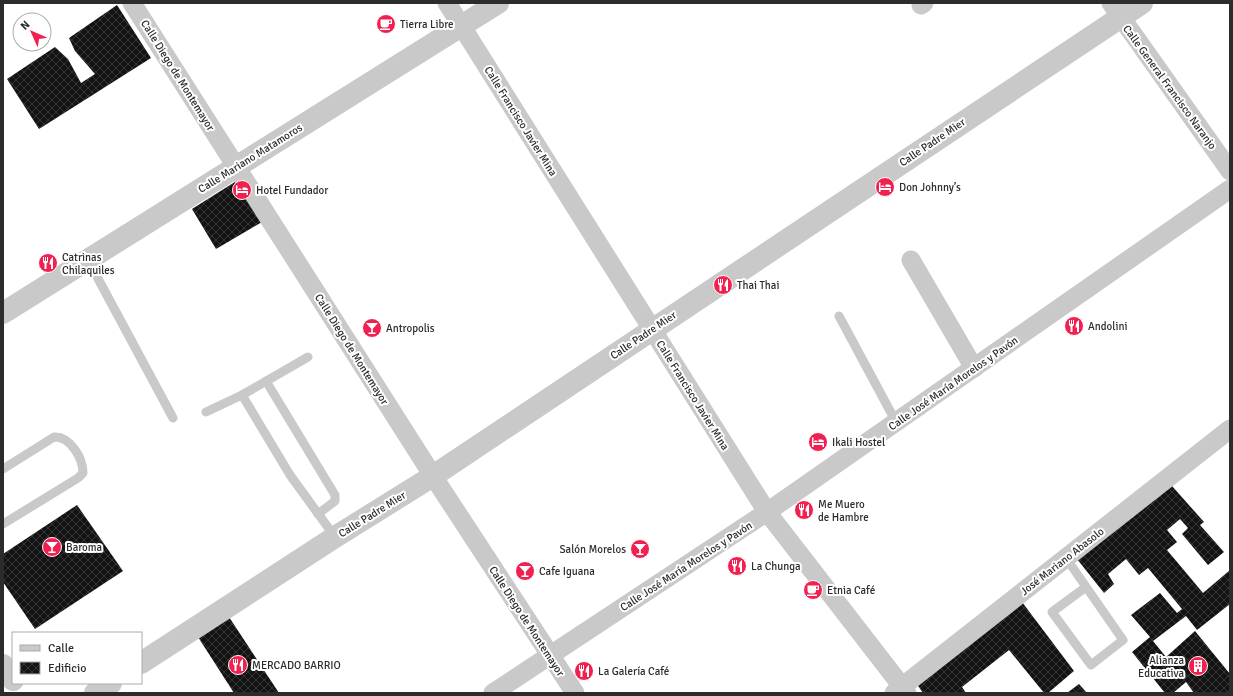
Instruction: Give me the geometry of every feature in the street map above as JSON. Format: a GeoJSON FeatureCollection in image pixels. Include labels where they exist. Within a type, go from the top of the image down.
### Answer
{"type":"FeatureCollection","features":[{"type":"Feature","properties":{"kind":"street","name":"Calle Diego de Montemayor"},"geometry":{"type":"LineString","coordinates":[[132,3],[433,476],[574,693]]}},
{"type":"Feature","properties":{"kind":"street","name":"Calle Francisco Javier Mina"},"geometry":{"type":"LineString","coordinates":[[447,3],[767,512],[901,691]]}},
{"type":"Feature","properties":{"kind":"street","name":"Calle Mariano Matamoros"},"geometry":{"type":"LineString","coordinates":[[3,313],[498,3]]}},
{"type":"Feature","properties":{"kind":"street","name":"Calle Padre Mier"},"geometry":{"type":"LineString","coordinates":[[142,662],[335,537],[433,476],[652,329],[1116,10],[1142,3]]}},
{"type":"Feature","properties":{"kind":"street","name":"Calle General Francisco Naranjo"},"geometry":{"type":"LineString","coordinates":[[1116,10],[1230,171]]}},
{"type":"Feature","properties":{"kind":"street","name":"Calle José María Morelos y Pavón"},"geometry":{"type":"LineString","coordinates":[[494,693],[767,512],[1230,189]]}},
{"type":"Feature","properties":{"kind":"street"},"geometry":{"type":"LineString","coordinates":[[911,260],[974,368]]}},
{"type":"Feature","properties":{"kind":"street","name":"José Mariano Abasolo"},"geometry":{"type":"LineString","coordinates":[[901,691],[1066,558],[1230,429]]}},
{"type":"Feature","properties":{"kind":"street"},"geometry":{"type":"LineString","coordinates":[[3,666],[12,679]]}},
{"type":"Feature","properties":{"kind":"street"},"geometry":{"type":"LineString","coordinates":[[16,684],[21,693]]}},
{"type":"Feature","properties":{"kind":"street"},"geometry":{"type":"LineString","coordinates":[[96,693],[110,684]]}},
{"type":"Feature","properties":{"kind":"lane"},"geometry":{"type":"LineString","coordinates":[[88,260],[173,418]]}},
{"type":"Feature","properties":{"kind":"lane"},"geometry":{"type":"LineString","coordinates":[[839,316],[892,412],[896,422]]}},
{"type":"Feature","properties":{"kind":"lane"},"geometry":{"type":"LineString","coordinates":[[206,412],[242,395],[308,357]]}},
{"type":"Feature","properties":{"kind":"lane"},"geometry":{"type":"LineString","coordinates":[[266,381],[335,495],[335,501],[318,514]]}},
{"type":"Feature","properties":{"kind":"lane"},"geometry":{"type":"LineString","coordinates":[[242,395],[290,475],[335,537]]}},
{"type":"Feature","properties":{"kind":"lane"},"geometry":{"type":"LineString","coordinates":[[3,469],[54,437],[62,436],[69,440],[83,467],[83,473],[78,478],[3,524]]}},
{"type":"Feature","properties":{"kind":"lane"},"geometry":{"type":"LineString","coordinates":[[1066,558],[1124,640],[1091,665],[1052,612],[1086,587]]}},
{"type":"Feature","properties":{"kind":"building"},"geometry":{"type":"Polygon","coordinates":[[[117,5],[151,58],[39,129],[7,79],[48,52],[52,52],[52,49],[55,47],[68,59],[81,83],[95,74],[75,51],[69,38],[117,5]]]}},
{"type":"Feature","properties":{"kind":"building"},"geometry":{"type":"Polygon","coordinates":[[[238,180],[267,219],[216,249],[192,209],[238,180]]]}},
{"type":"Feature","properties":{"kind":"building"},"geometry":{"type":"Polygon","coordinates":[[[1172,486],[1204,522],[1200,525],[1224,552],[1208,565],[1182,534],[1188,528],[1180,519],[1167,530],[1177,542],[1167,550],[1203,593],[1230,570],[1230,604],[1197,630],[1186,616],[1153,641],[1166,657],[1195,631],[1230,674],[1230,693],[1194,693],[1186,682],[1173,693],[1165,693],[1132,652],[1150,637],[1131,615],[1160,593],[1177,613],[1182,609],[1148,568],[1139,575],[1126,559],[1108,574],[1114,584],[1104,593],[1077,559],[1172,486]]]}},
{"type":"Feature","properties":{"kind":"building"},"geometry":{"type":"Polygon","coordinates":[[[77,505],[123,571],[35,629],[3,582],[3,554],[77,505]]]}},
{"type":"Feature","properties":{"kind":"building"},"geometry":{"type":"Polygon","coordinates":[[[1022,602],[1074,671],[1048,693],[1044,693],[1009,650],[962,687],[966,693],[923,693],[916,683],[1022,602]]]}},
{"type":"Feature","properties":{"kind":"building","name":"MERCADO BARRIO"},"geometry":{"type":"Polygon","coordinates":[[[229,617],[279,693],[234,693],[198,637],[229,617]]]}},
{"type":"Feature","properties":{"kind":"building"},"geometry":{"type":"Polygon","coordinates":[[[1079,684],[1087,693],[1067,693],[1079,684]]]}},
{"type":"Feature","properties":{"kind":"place","name":"Tierra Libre"},"geometry":{"type":"Point","coordinates":[386,24]}},
{"type":"Feature","properties":{"kind":"place","name":"Don Johnny’s"},"geometry":{"type":"Point","coordinates":[885,187]}},
{"type":"Feature","properties":{"kind":"place","name":"Hotel Fundador"},"geometry":{"type":"Point","coordinates":[242,190]}},
{"type":"Feature","properties":{"kind":"place","name":"Catrinas Chilaquiles"},"geometry":{"type":"Point","coordinates":[48,263]}},
{"type":"Feature","properties":{"kind":"place","name":"Thai Thai"},"geometry":{"type":"Point","coordinates":[723,285]}},
{"type":"Feature","properties":{"kind":"place","name":"Andolini"},"geometry":{"type":"Point","coordinates":[1074,326]}},
{"type":"Feature","properties":{"kind":"place","name":"Antropolis"},"geometry":{"type":"Point","coordinates":[372,328]}},
{"type":"Feature","properties":{"kind":"place","name":"Ikali Hostel"},"geometry":{"type":"Point","coordinates":[818,442]}},
{"type":"Feature","properties":{"kind":"place","name":"Me Muero de Hambre"},"geometry":{"type":"Point","coordinates":[804,510]}},
{"type":"Feature","properties":{"kind":"place","name":"Baroma"},"geometry":{"type":"Point","coordinates":[52,547]}},
{"type":"Feature","properties":{"kind":"place","name":"Salón Morelos"},"geometry":{"type":"Point","coordinates":[640,549]}},
{"type":"Feature","properties":{"kind":"place","name":"La Chunga"},"geometry":{"type":"Point","coordinates":[737,566]}},
{"type":"Feature","properties":{"kind":"place","name":"Cafe Iguana"},"geometry":{"type":"Point","coordinates":[525,571]}},
{"type":"Feature","properties":{"kind":"place","name":"Etnia Café"},"geometry":{"type":"Point","coordinates":[813,590]}},
{"type":"Feature","properties":{"kind":"place","name":"MERCADO BARRIO"},"geometry":{"type":"Point","coordinates":[238,665]}},
{"type":"Feature","properties":{"kind":"place","name":"Alianza Educativa"},"geometry":{"type":"Point","coordinates":[1198,666]}},
{"type":"Feature","properties":{"kind":"place","name":"La Galería Café"},"geometry":{"type":"Point","coordinates":[584,671]}}]}
